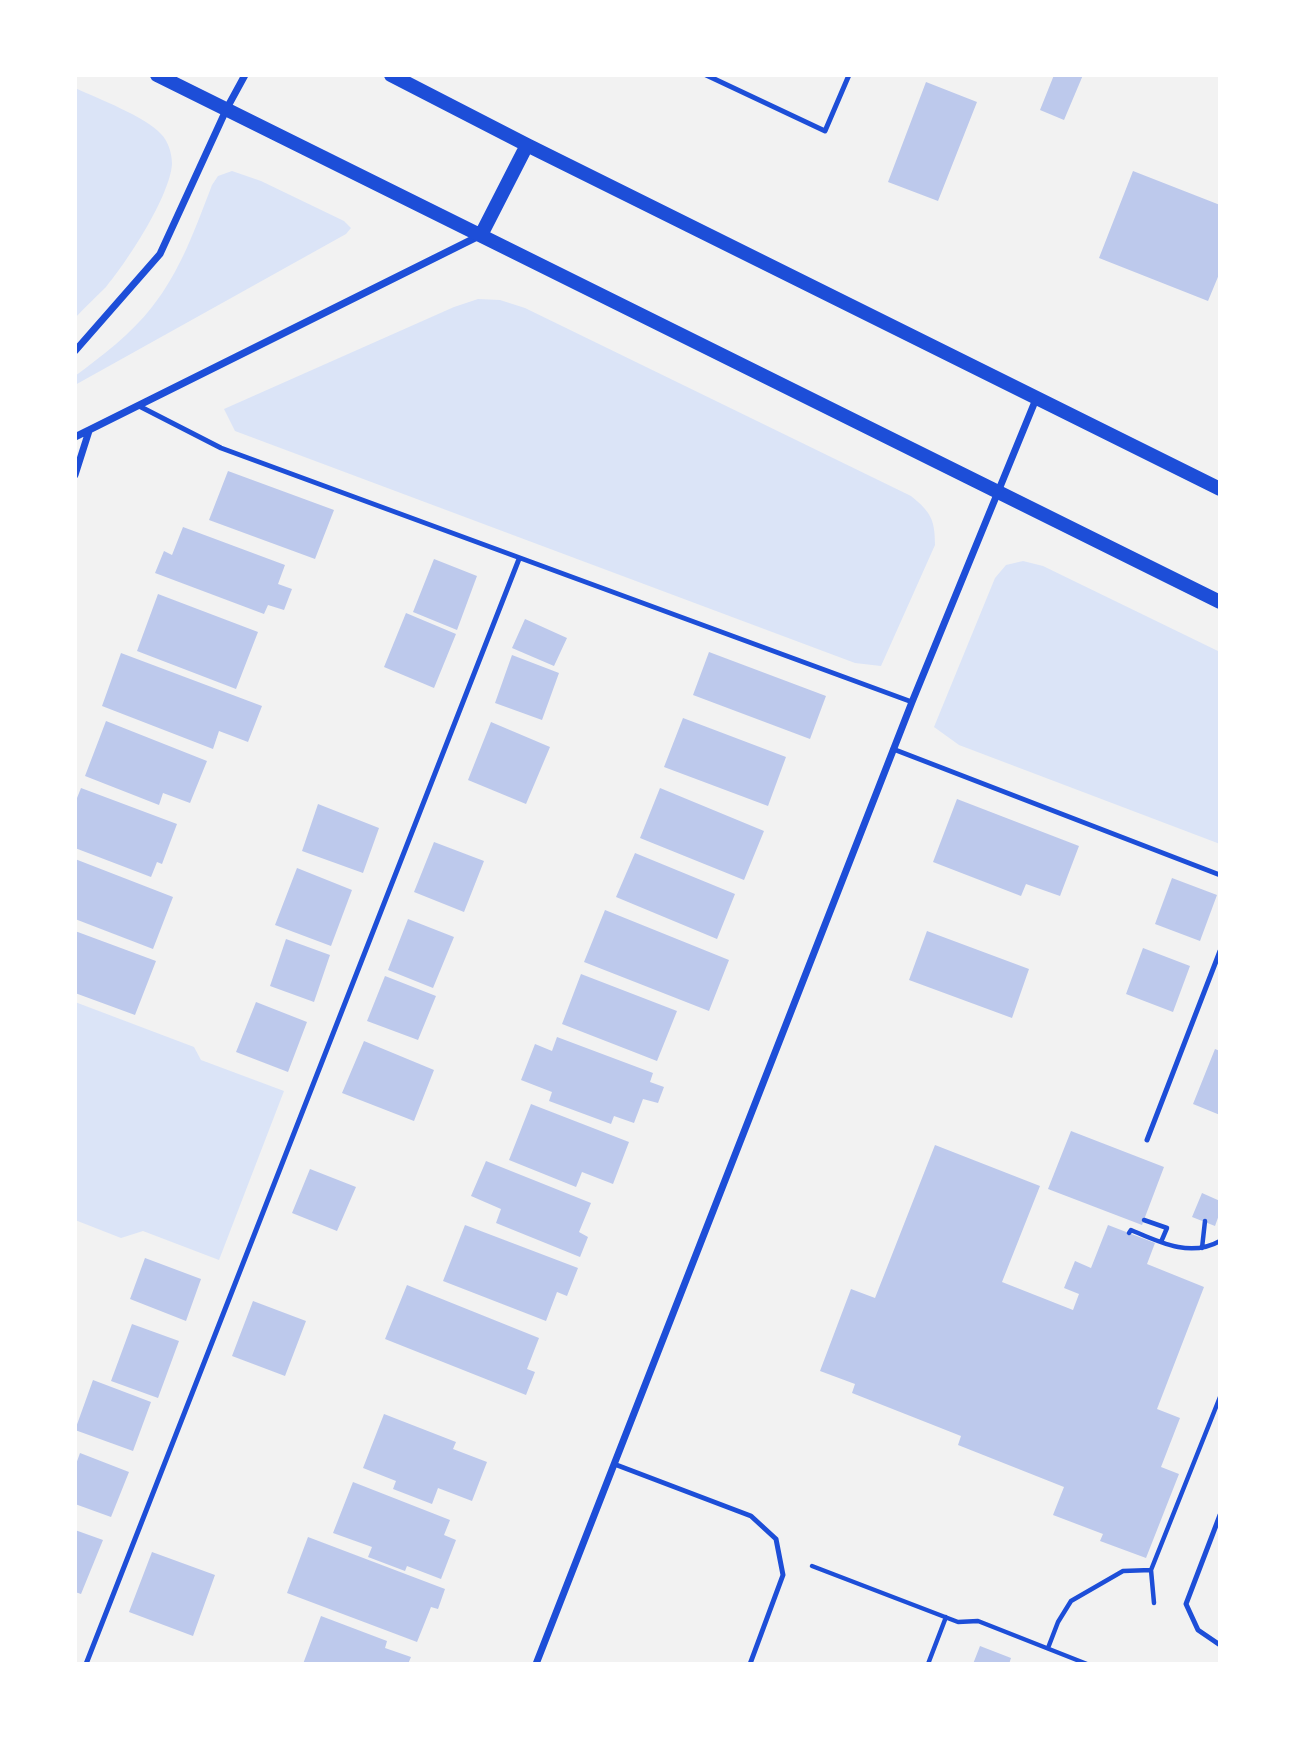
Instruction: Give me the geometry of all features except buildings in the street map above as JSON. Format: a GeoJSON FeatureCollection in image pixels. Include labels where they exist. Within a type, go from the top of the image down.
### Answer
{"type":"FeatureCollection","features":[{"type":"Feature","properties":{"kind":"main road"},"geometry":{"type":"LineString","coordinates":[[157,75],[1220,602]]}},
{"type":"Feature","properties":{"kind":"main road"},"geometry":{"type":"LineString","coordinates":[[391,75],[1220,489]]}},
{"type":"Feature","properties":{"kind":"main road"},"geometry":{"type":"LineString","coordinates":[[481,235],[527,145]]}},
{"type":"Feature","properties":{"kind":"street"},"geometry":{"type":"LineString","coordinates":[[75,351],[160,254],[227,108],[246,75]]}},
{"type":"Feature","properties":{"kind":"street"},"geometry":{"type":"LineString","coordinates":[[75,437],[481,235]]}},
{"type":"Feature","properties":{"kind":"street"},"geometry":{"type":"LineString","coordinates":[[536,1664],[893,749],[1036,399]]}},
{"type":"Feature","properties":{"kind":"street"},"geometry":{"type":"LineString","coordinates":[[75,475],[89,431]]}},
{"type":"Feature","properties":{"kind":"lane"},"geometry":{"type":"LineString","coordinates":[[706,75],[825,131],[849,75]]}},
{"type":"Feature","properties":{"kind":"lane"},"geometry":{"type":"LineString","coordinates":[[139,406],[221,448],[912,702]]}},
{"type":"Feature","properties":{"kind":"lane"},"geometry":{"type":"LineString","coordinates":[[86,1664],[519,559]]}},
{"type":"Feature","properties":{"kind":"lane"},"geometry":{"type":"LineString","coordinates":[[893,749],[1220,875]]}},
{"type":"Feature","properties":{"kind":"lane"},"geometry":{"type":"LineString","coordinates":[[1147,1140],[1220,951]]}},
{"type":"Feature","properties":{"kind":"lane"},"geometry":{"type":"LineString","coordinates":[[614,1464],[751,1516],[776,1539],[783,1575],[750,1664]]}},
{"type":"Feature","properties":{"kind":"lane"},"geometry":{"type":"LineString","coordinates":[[1220,1515],[1186,1604],[1198,1630],[1220,1645]]}},
{"type":"Feature","properties":{"kind":"path"},"geometry":{"type":"LineString","coordinates":[[1144,1220],[1167,1228],[1161,1242]]}},
{"type":"Feature","properties":{"kind":"path"},"geometry":{"type":"LineString","coordinates":[[1202,1249],[1205,1222]]}},
{"type":"Feature","properties":{"kind":"path"},"geometry":{"type":"LineString","coordinates":[[1129,1233],[1130,1230],[1174,1247],[1202,1249],[1220,1241]]}},
{"type":"Feature","properties":{"kind":"path"},"geometry":{"type":"LineString","coordinates":[[1048,1648],[1058,1622],[1071,1601],[1123,1571],[1151,1570],[1220,1397]]}},
{"type":"Feature","properties":{"kind":"path"},"geometry":{"type":"LineString","coordinates":[[779,1553],[958,1622],[978,1621],[1087,1664]]}},
{"type":"Feature","properties":{"kind":"path"},"geometry":{"type":"LineString","coordinates":[[928,1664],[946,1617]]}},
{"type":"Feature","properties":{"kind":"shaded area"},"geometry":{"type":"Polygon","coordinates":[[[75,88],[121,108],[154,128],[168,144],[172,164],[164,193],[136,246],[106,287],[75,318],[75,88]]]}},
{"type":"Feature","properties":{"kind":"shaded area"},"geometry":{"type":"Polygon","coordinates":[[[232,171],[261,181],[344,221],[351,228],[346,234],[75,385],[75,376],[126,335],[162,293],[186,249],[212,185],[218,176],[232,171]]]}},
{"type":"Feature","properties":{"kind":"shaded area"},"geometry":{"type":"Polygon","coordinates":[[[478,299],[500,300],[525,308],[911,496],[918,502],[931,517],[935,545],[881,666],[855,663],[235,431],[224,409],[454,307],[478,299]]]}},
{"type":"Feature","properties":{"kind":"shaded area"},"geometry":{"type":"Polygon","coordinates":[[[1023,561],[1043,566],[1220,652],[1220,844],[959,745],[934,727],[995,578],[1006,565],[1023,561]]]}},
{"type":"Feature","properties":{"kind":"shaded area"},"geometry":{"type":"Polygon","coordinates":[[[75,1002],[194,1047],[201,1060],[284,1091],[219,1260],[143,1231],[121,1238],[75,1220],[75,1002]]]}}]}
